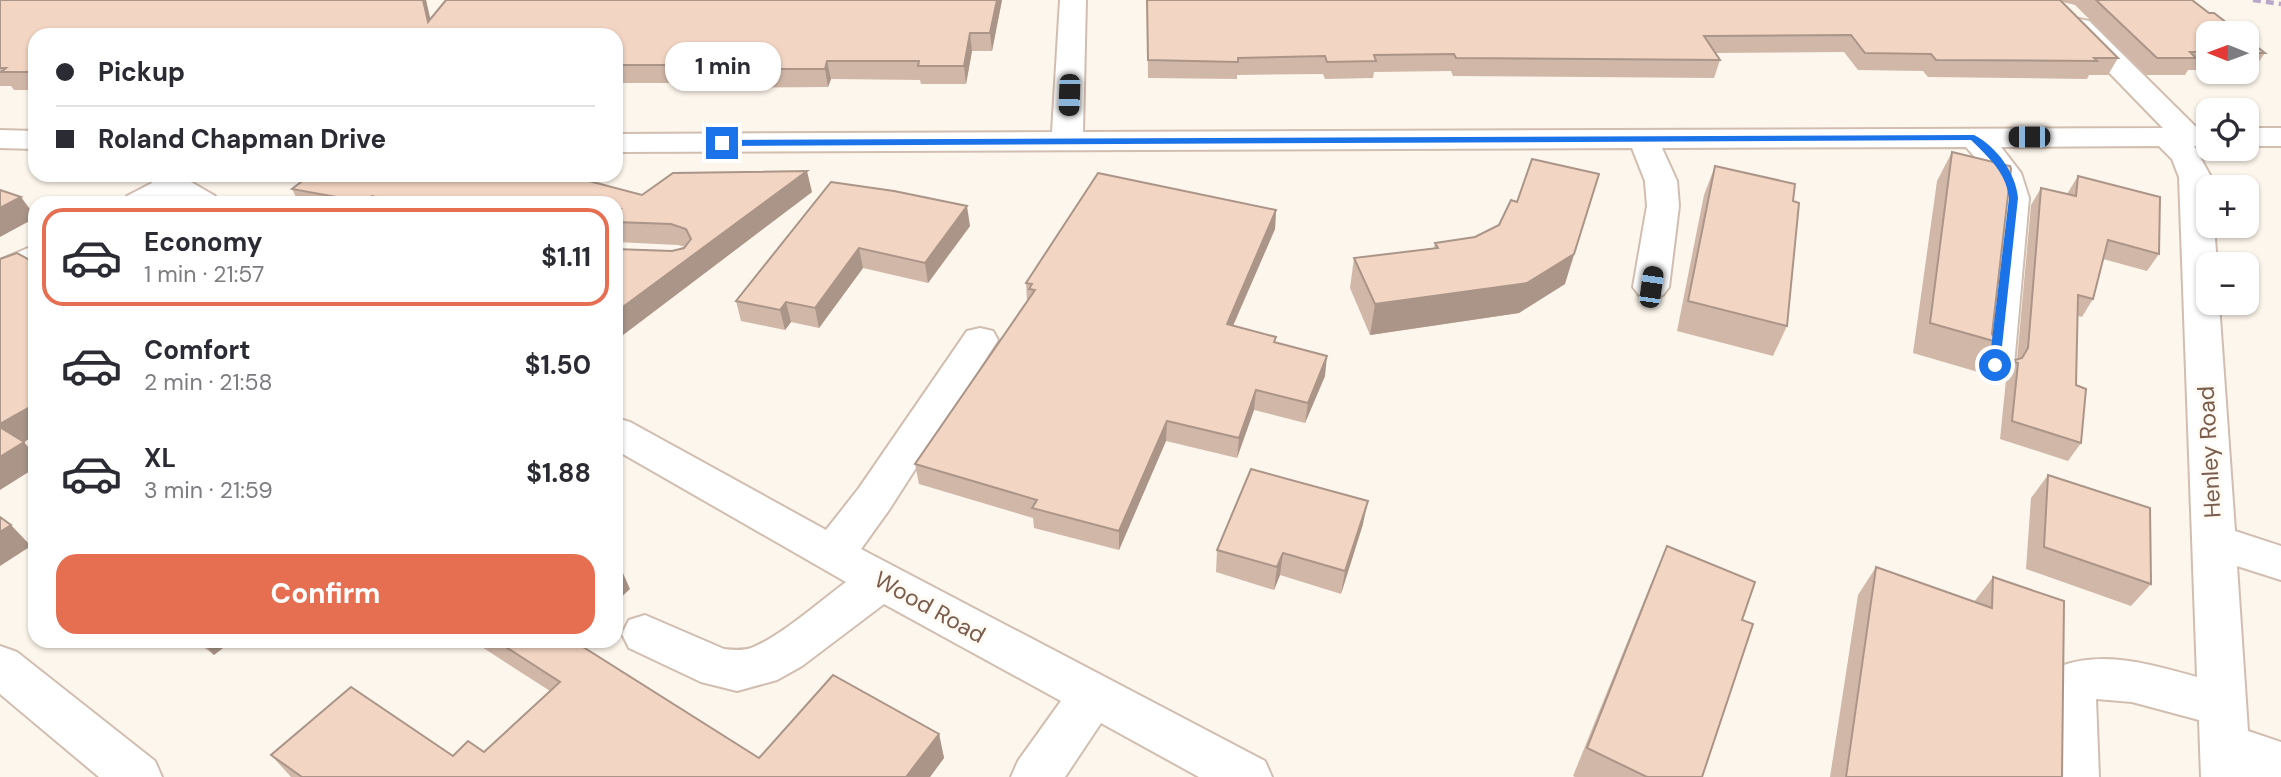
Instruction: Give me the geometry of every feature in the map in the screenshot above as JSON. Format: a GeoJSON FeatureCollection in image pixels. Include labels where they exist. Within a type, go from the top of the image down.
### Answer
{"type":"FeatureCollection","features":[{"type":"Feature","properties":{"kind":"street"},"geometry":{"type":"LineString","coordinates":[[1068,142],[1073,0]]}},
{"type":"Feature","properties":{"kind":"street","name":"Henley Road"},"geometry":{"type":"LineString","coordinates":[[2064,13],[2188,137],[2186,156],[2194,177],[2224,742]]}},
{"type":"Feature","properties":{"kind":"street"},"geometry":{"type":"LineString","coordinates":[[623,143],[2188,137]]}},
{"type":"Feature","properties":{"kind":"street"},"geometry":{"type":"LineString","coordinates":[[2259,137],[2281,137]]}},
{"type":"Feature","properties":{"kind":"street"},"geometry":{"type":"LineString","coordinates":[[1974,138],[2002,165],[2012,182],[2013,198],[1995,365]]}},
{"type":"Feature","properties":{"kind":"street"},"geometry":{"type":"LineString","coordinates":[[0,139],[28,140]]}},
{"type":"Feature","properties":{"kind":"street"},"geometry":{"type":"LineString","coordinates":[[1643,139],[1661,181],[1663,206],[1651,287]]}},
{"type":"Feature","properties":{"kind":"street"},"geometry":{"type":"LineString","coordinates":[[148,196],[166,182]]}},
{"type":"Feature","properties":{"kind":"street"},"geometry":{"type":"LineString","coordinates":[[169,182],[191,196]]}},
{"type":"Feature","properties":{"kind":"street"},"geometry":{"type":"LineString","coordinates":[[0,274],[28,260]]}},
{"type":"Feature","properties":{"kind":"street"},"geometry":{"type":"LineString","coordinates":[[834,552],[874,499],[980,340]]}},
{"type":"Feature","properties":{"kind":"street","name":"Wood Road"},"geometry":{"type":"LineString","coordinates":[[623,436],[834,552],[881,581],[1247,777]]}},
{"type":"Feature","properties":{"kind":"street"},"geometry":{"type":"LineString","coordinates":[[2214,542],[2281,563]]}},
{"type":"Feature","properties":{"kind":"street"},"geometry":{"type":"LineString","coordinates":[[645,634],[718,668],[737,671],[760,666],[785,652],[881,581]]}},
{"type":"Feature","properties":{"kind":"street"},"geometry":{"type":"LineString","coordinates":[[0,666],[137,777]]}},
{"type":"Feature","properties":{"kind":"street"},"geometry":{"type":"LineString","coordinates":[[2074,777],[2072,694],[2078,680],[2099,677],[2131,681],[2224,742],[2281,765]]}},
{"type":"Feature","properties":{"kind":"street"},"geometry":{"type":"LineString","coordinates":[[1036,777],[1092,696]]}},
{"type":"Feature","properties":{"kind":"building"},"geometry":{"type":"Polygon","coordinates":[[[0,0],[423,0],[428,22],[446,0],[997,0],[990,33],[970,33],[964,66],[918,66],[919,61],[827,61],[825,69],[682,69],[684,65],[623,65],[623,28],[28,28],[28,72],[1,72],[6,68],[0,68],[0,0]]]}},
{"type":"Feature","properties":{"kind":"building"},"geometry":{"type":"Polygon","coordinates":[[[1147,0],[2060,0],[2118,58],[2094,58],[2097,61],[1936,60],[1931,54],[1865,53],[1851,35],[1704,36],[1720,60],[1456,58],[1454,54],[1374,55],[1376,61],[1327,62],[1325,56],[1238,58],[1238,62],[1148,60],[1147,0]]]}},
{"type":"Feature","properties":{"kind":"building"},"geometry":{"type":"Polygon","coordinates":[[[2096,0],[2192,0],[2224,21],[2196,21],[2196,52],[2190,52],[2196,58],[2157,58],[2096,0]]]}},
{"type":"Feature","properties":{"kind":"building"},"geometry":{"type":"Polygon","coordinates":[[[1952,152],[2010,166],[2011,169],[1992,334],[1997,342],[1930,323],[1952,152]]]}},
{"type":"Feature","properties":{"kind":"building"},"geometry":{"type":"Polygon","coordinates":[[[1532,159],[1599,174],[1574,254],[1527,283],[1375,304],[1354,258],[1438,248],[1435,243],[1475,237],[1499,225],[1511,200],[1517,202],[1532,159]]]}},
{"type":"Feature","properties":{"kind":"building"},"geometry":{"type":"Polygon","coordinates":[[[1715,166],[1795,184],[1793,201],[1799,203],[1787,326],[1688,301],[1715,166]]]}},
{"type":"Feature","properties":{"kind":"building"},"geometry":{"type":"Polygon","coordinates":[[[807,171],[623,307],[623,249],[672,251],[684,248],[691,239],[686,229],[671,224],[623,222],[623,196],[331,196],[292,189],[301,182],[593,182],[642,195],[673,173],[807,171]]]}},
{"type":"Feature","properties":{"kind":"building"},"geometry":{"type":"Polygon","coordinates":[[[1098,173],[1276,210],[1227,324],[1276,337],[1274,342],[1327,356],[1308,403],[1256,390],[1239,438],[1167,421],[1119,531],[1032,508],[1037,500],[915,464],[1035,290],[1029,289],[1032,284],[1026,283],[1098,173]]]}},
{"type":"Feature","properties":{"kind":"building"},"geometry":{"type":"Polygon","coordinates":[[[2078,176],[2160,197],[2159,254],[2108,240],[2093,299],[2078,295],[2076,385],[2086,389],[2081,443],[2012,421],[2018,363],[2012,361],[2022,358],[2028,348],[2041,188],[2076,196],[2078,176]]]}},
{"type":"Feature","properties":{"kind":"building"},"geometry":{"type":"Polygon","coordinates":[[[831,182],[967,206],[925,263],[859,248],[815,308],[786,302],[780,310],[736,301],[831,182]]]}},
{"type":"Feature","properties":{"kind":"building"},"geometry":{"type":"Polygon","coordinates":[[[0,190],[21,197],[0,208],[0,190]]]}},
{"type":"Feature","properties":{"kind":"building"},"geometry":{"type":"Polygon","coordinates":[[[17,253],[28,259],[28,408],[0,424],[0,259],[17,253]]]}},
{"type":"Feature","properties":{"kind":"building"},"geometry":{"type":"Polygon","coordinates":[[[0,427],[24,442],[0,457],[0,427]]]}},
{"type":"Feature","properties":{"kind":"building"},"geometry":{"type":"Polygon","coordinates":[[[1251,469],[1368,501],[1345,571],[1283,553],[1277,567],[1217,550],[1251,469]]]}},
{"type":"Feature","properties":{"kind":"building"},"geometry":{"type":"Polygon","coordinates":[[[2048,475],[2150,508],[2151,584],[2044,547],[2048,475]]]}},
{"type":"Feature","properties":{"kind":"building"},"geometry":{"type":"Polygon","coordinates":[[[0,517],[11,525],[0,532],[0,517]]]}},
{"type":"Feature","properties":{"kind":"building"},"geometry":{"type":"Polygon","coordinates":[[[1667,546],[1755,582],[1742,620],[1753,624],[1702,777],[1647,777],[1587,748],[1667,546]]]}},
{"type":"Feature","properties":{"kind":"building"},"geometry":{"type":"Polygon","coordinates":[[[1876,567],[1992,608],[1993,577],[2064,601],[2062,777],[1846,777],[1876,567]]]}},
{"type":"Feature","properties":{"kind":"building"},"geometry":{"type":"Polygon","coordinates":[[[507,648],[585,648],[759,758],[833,675],[939,734],[906,777],[302,777],[271,755],[351,687],[453,756],[468,741],[484,752],[560,682],[507,648]]]}},
{"type":"Feature","properties":{"kind":"railway"},"geometry":{"type":"LineString","coordinates":[[2253,0],[2281,4]]}},
{"type":"Feature","properties":{"kind":"route"},"geometry":{"type":"LineString","coordinates":[[722,143],[1974,138],[2002,165],[2012,182],[2013,198],[1995,365]]}}]}
